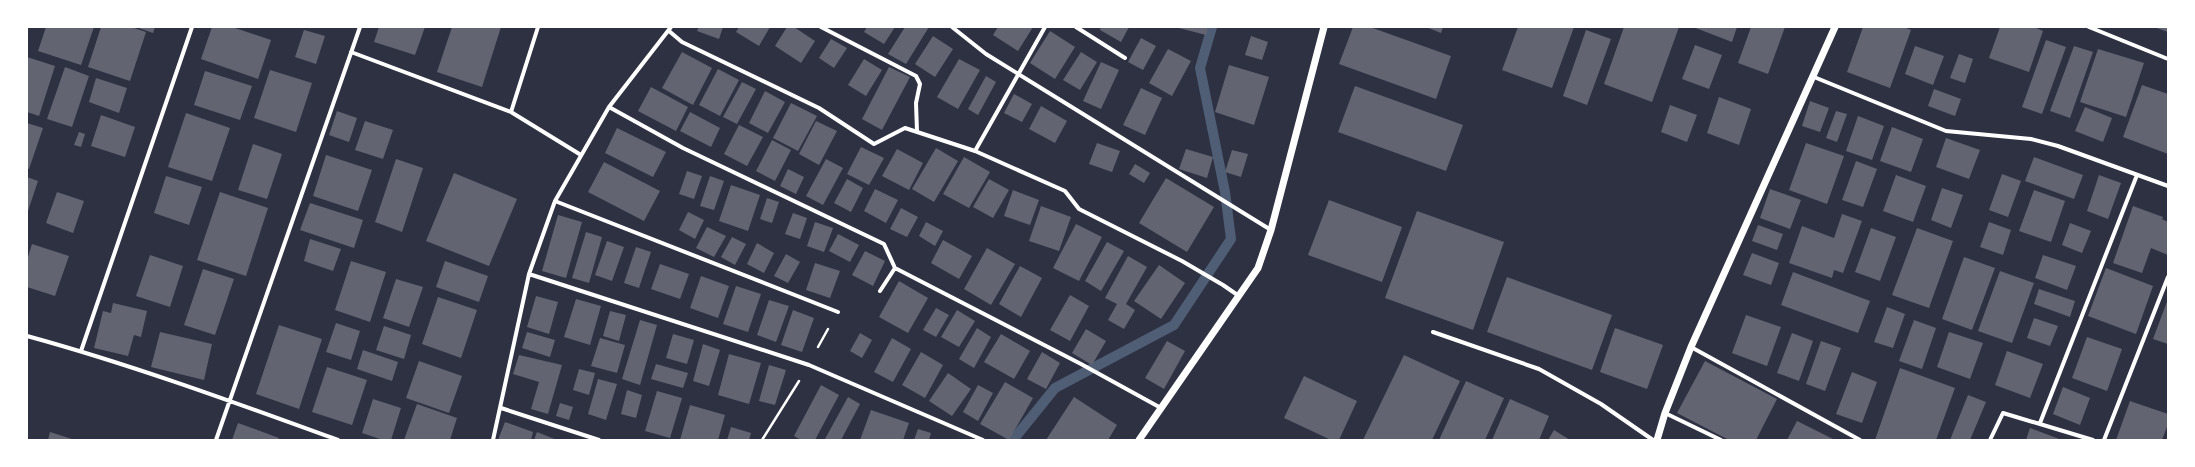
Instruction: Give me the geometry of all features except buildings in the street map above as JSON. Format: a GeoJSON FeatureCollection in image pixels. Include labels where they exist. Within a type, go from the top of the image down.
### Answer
{"type":"FeatureCollection","features":[{"type":"Feature","properties":{"kind":"street"},"geometry":{"type":"LineString","coordinates":[[81,351],[192,27]]}},
{"type":"Feature","properties":{"kind":"street"},"geometry":{"type":"LineString","coordinates":[[216,440],[360,27]]}},
{"type":"Feature","properties":{"kind":"street"},"geometry":{"type":"LineString","coordinates":[[511,112],[538,27]]}},
{"type":"Feature","properties":{"kind":"street"},"geometry":{"type":"LineString","coordinates":[[821,27],[916,76],[920,84],[916,103],[917,132]]}},
{"type":"Feature","properties":{"kind":"street"},"geometry":{"type":"LineString","coordinates":[[952,27],[986,54],[1254,221],[1271,230]]}},
{"type":"Feature","properties":{"kind":"street"},"geometry":{"type":"LineString","coordinates":[[976,151],[1045,27]]}},
{"type":"Feature","properties":{"kind":"street"},"geometry":{"type":"LineString","coordinates":[[1076,27],[1125,58]]}},
{"type":"Feature","properties":{"kind":"street"},"geometry":{"type":"LineString","coordinates":[[1139,440],[1258,268],[1271,230],[1324,27]]}},
{"type":"Feature","properties":{"kind":"street"},"geometry":{"type":"LineString","coordinates":[[1657,440],[1665,413],[1691,347],[1814,77],[1835,27]]}},
{"type":"Feature","properties":{"kind":"street"},"geometry":{"type":"LineString","coordinates":[[2089,27],[2168,59]]}},
{"type":"Feature","properties":{"kind":"street"},"geometry":{"type":"LineString","coordinates":[[494,440],[530,274],[555,201],[610,107],[670,29],[682,42],[819,108],[874,144],[905,128],[976,151],[1065,191],[1079,208],[1182,260],[1224,284],[1239,296]]}},
{"type":"Feature","properties":{"kind":"street"},"geometry":{"type":"LineString","coordinates":[[351,52],[511,112],[581,156]]}},
{"type":"Feature","properties":{"kind":"street"},"geometry":{"type":"LineString","coordinates":[[1814,77],[1946,131],[2030,139],[2058,146],[2168,186]]}},
{"type":"Feature","properties":{"kind":"street"},"geometry":{"type":"LineString","coordinates":[[610,107],[683,148],[884,244],[895,268],[1081,364],[1161,408]]}},
{"type":"Feature","properties":{"kind":"street"},"geometry":{"type":"LineString","coordinates":[[2040,423],[2137,175]]}},
{"type":"Feature","properties":{"kind":"street"},"geometry":{"type":"LineString","coordinates":[[555,201],[838,312]]}},
{"type":"Feature","properties":{"kind":"street"},"geometry":{"type":"LineString","coordinates":[[880,291],[895,268]]}},
{"type":"Feature","properties":{"kind":"street"},"geometry":{"type":"LineString","coordinates":[[530,274],[808,365],[983,440]]}},
{"type":"Feature","properties":{"kind":"street"},"geometry":{"type":"LineString","coordinates":[[2104,440],[2168,277]]}},
{"type":"Feature","properties":{"kind":"street"},"geometry":{"type":"LineString","coordinates":[[1433,332],[1539,369],[1601,404],[1653,440]]}},
{"type":"Feature","properties":{"kind":"street"},"geometry":{"type":"LineString","coordinates":[[27,336],[81,351],[230,400],[338,440]]}},
{"type":"Feature","properties":{"kind":"street"},"geometry":{"type":"LineString","coordinates":[[1691,347],[1860,440]]}},
{"type":"Feature","properties":{"kind":"street"},"geometry":{"type":"LineString","coordinates":[[501,408],[599,440]]}},
{"type":"Feature","properties":{"kind":"street"},"geometry":{"type":"LineString","coordinates":[[1665,413],[1721,440]]}},
{"type":"Feature","properties":{"kind":"street"},"geometry":{"type":"LineString","coordinates":[[1990,440],[2003,413],[2093,440]]}},
{"type":"Feature","properties":{"kind":"waterway"},"geometry":{"type":"LineString","coordinates":[[1013,440],[1055,388],[1174,325],[1231,239],[1225,192],[1200,68],[1212,27]]}}]}
